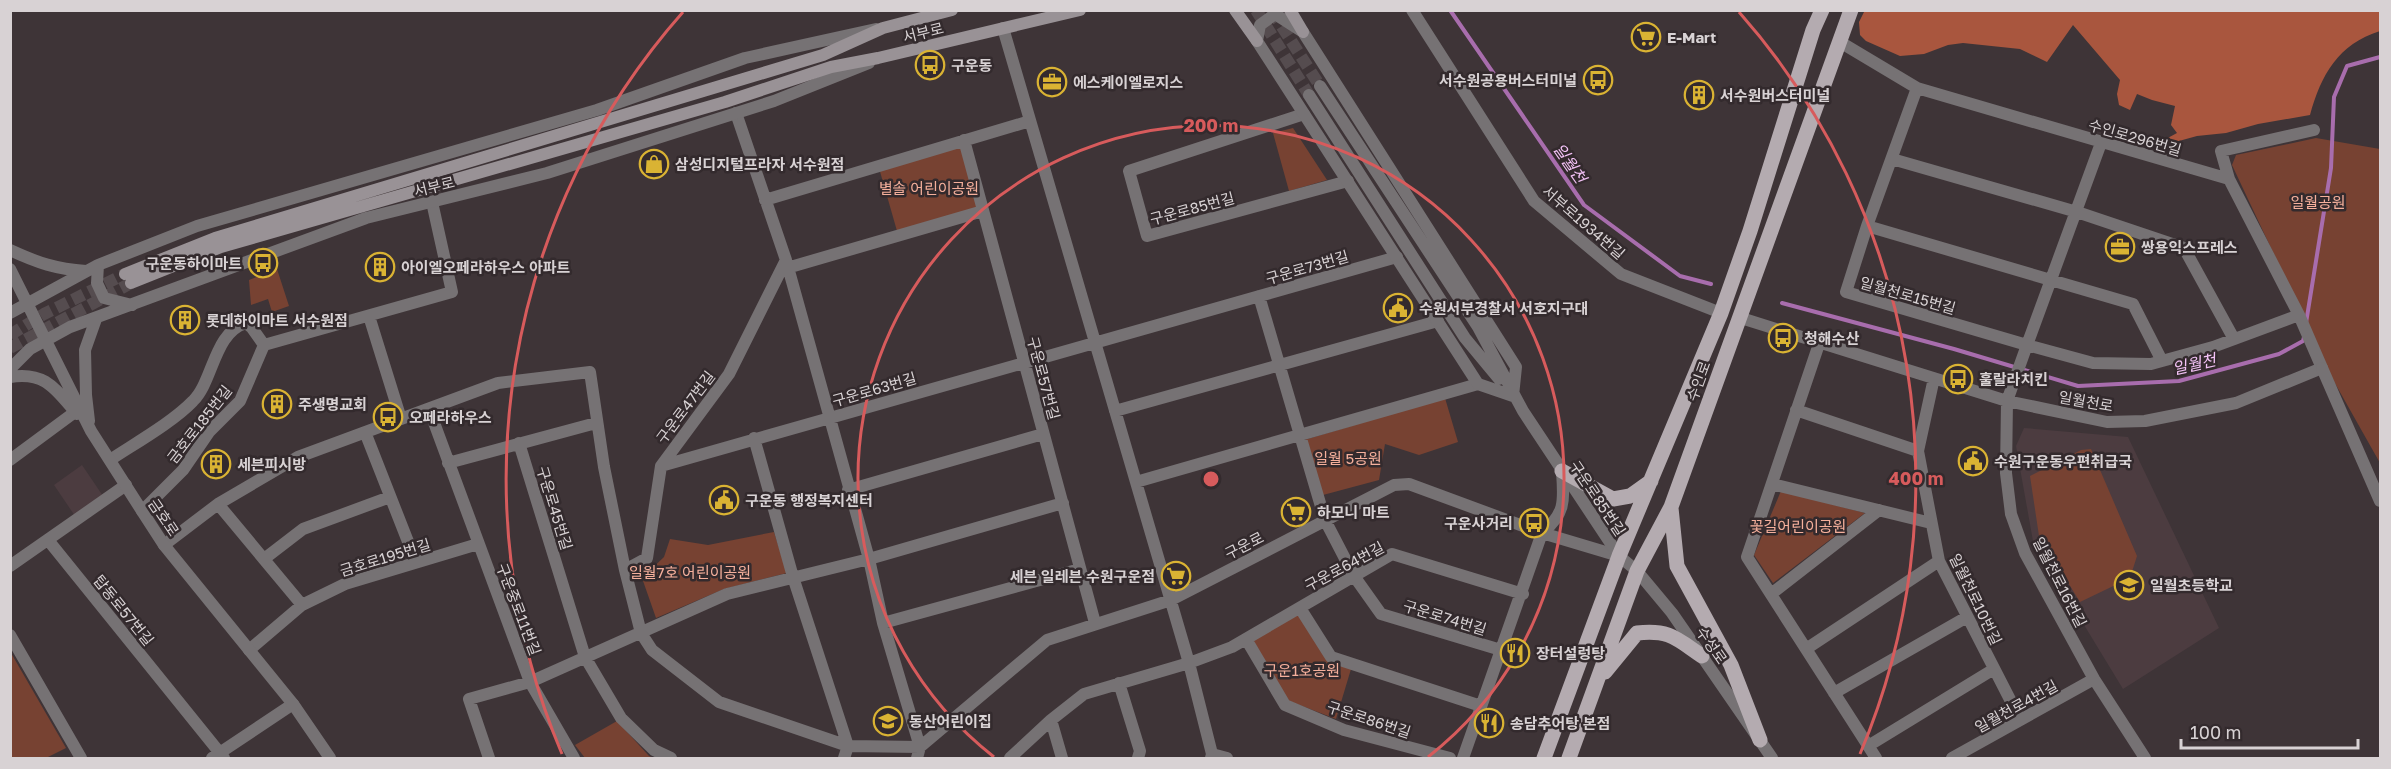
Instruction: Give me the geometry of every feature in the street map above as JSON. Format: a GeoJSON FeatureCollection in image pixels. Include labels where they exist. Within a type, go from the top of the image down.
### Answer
{"type":"FeatureCollection","features":[{"type":"Feature","properties":{"kind":"main road","name":"서부로"},"geometry":{"type":"LineString","coordinates":[[952,10],[883,28],[823,55],[215,238],[128,278],[221,247],[725,102],[831,67],[1080,10]]}},
{"type":"Feature","properties":{"kind":"main road"},"geometry":{"type":"LineString","coordinates":[[1235,10],[1257,41]]}},
{"type":"Feature","properties":{"kind":"main road"},"geometry":{"type":"LineString","coordinates":[[1290,10],[1302,32]]}},
{"type":"Feature","properties":{"kind":"main road","name":"수인로"},"geometry":{"type":"LineString","coordinates":[[1544,759],[1619,556],[1721,313],[1750,231],[1813,30],[1822,10]]}},
{"type":"Feature","properties":{"kind":"main road","name":"수인로"},"geometry":{"type":"LineString","coordinates":[[1569,759],[1637,571],[1671,507],[1851,10]]}},
{"type":"Feature","properties":{"kind":"main road"},"geometry":{"type":"LineString","coordinates":[[1562,471],[1613,499],[1630,496],[1651,480]]}},
{"type":"Feature","properties":{"kind":"main road"},"geometry":{"type":"LineString","coordinates":[[1671,507],[1677,566],[1731,665],[1760,740]]}},
{"type":"Feature","properties":{"kind":"main road"},"geometry":{"type":"LineString","coordinates":[[1596,684],[1637,633],[1656,631],[1669,634],[1702,656]]}},
{"type":"Feature","properties":{"kind":"street","name":"서부로1934번길"},"geometry":{"type":"LineString","coordinates":[[1412,10],[1534,201],[1621,274],[1721,313]]}},
{"type":"Feature","properties":{"kind":"street"},"geometry":{"type":"LineString","coordinates":[[1136,482],[1478,384],[1513,396],[1516,367],[1302,32],[1275,14],[1260,24],[1257,41],[1478,384]]}},
{"type":"Feature","properties":{"kind":"street","name":"서부로"},"geometry":{"type":"LineString","coordinates":[[10,313],[92,268],[197,226],[597,110],[745,58],[883,28]]}},
{"type":"Feature","properties":{"kind":"street"},"geometry":{"type":"LineString","coordinates":[[1003,28],[1190,663],[1212,756],[1227,759]]}},
{"type":"Feature","properties":{"kind":"street","name":"수인로296번길"},"geometry":{"type":"LineString","coordinates":[[1840,42],[1917,88],[2229,179]]}},
{"type":"Feature","properties":{"kind":"street","name":"서부로"},"geometry":{"type":"LineString","coordinates":[[10,369],[30,349],[70,327],[366,218],[547,173],[774,101],[878,58]]}},
{"type":"Feature","properties":{"kind":"street","name":"구운로85번길"},"geometry":{"type":"LineString","coordinates":[[1320,86],[1478,327],[1513,396],[1619,556]]}},
{"type":"Feature","properties":{"kind":"street","name":"일월천로15번길"},"geometry":{"type":"LineString","coordinates":[[1917,88],[1867,226],[1846,292],[2093,363],[2151,364],[2234,339],[2299,315]]}},
{"type":"Feature","properties":{"kind":"street","name":"구운로85번길"},"geometry":{"type":"LineString","coordinates":[[1309,95],[1464,338],[1513,396]]}},
{"type":"Feature","properties":{"kind":"street"},"geometry":{"type":"LineString","coordinates":[[164,544],[218,504],[298,457],[498,383],[590,372],[597,423],[625,570],[640,633],[652,650],[719,702],[848,746],[918,753],[830,417],[786,264],[736,113]]}},
{"type":"Feature","properties":{"kind":"street","name":"구운로85번길"},"geometry":{"type":"LineString","coordinates":[[1304,114],[1129,171],[1146,236],[1348,181]]}},
{"type":"Feature","properties":{"kind":"street"},"geometry":{"type":"LineString","coordinates":[[765,200],[1030,121]]}},
{"type":"Feature","properties":{"kind":"street"},"geometry":{"type":"LineString","coordinates":[[2314,130],[2221,151],[2229,179],[2299,315],[2380,501]]}},
{"type":"Feature","properties":{"kind":"street","name":"구운로57번길"},"geometry":{"type":"LineString","coordinates":[[964,140],[1095,623]]}},
{"type":"Feature","properties":{"kind":"street"},"geometry":{"type":"LineString","coordinates":[[2007,401],[2101,143]]}},
{"type":"Feature","properties":{"kind":"street"},"geometry":{"type":"LineString","coordinates":[[1892,159],[2077,212],[2184,248],[2234,339]]}},
{"type":"Feature","properties":{"kind":"street"},"geometry":{"type":"LineString","coordinates":[[110,460],[194,401],[218,350],[237,326],[246,323],[264,345],[452,292],[432,202]]}},
{"type":"Feature","properties":{"kind":"street"},"geometry":{"type":"LineString","coordinates":[[786,264],[983,211]]}},
{"type":"Feature","properties":{"kind":"street"},"geometry":{"type":"LineString","coordinates":[[1867,226],[2133,304],[2162,361]]}},
{"type":"Feature","properties":{"kind":"street"},"geometry":{"type":"LineString","coordinates":[[10,250],[43,265],[62,270],[92,268],[104,298],[132,305]]}},
{"type":"Feature","properties":{"kind":"street","name":"구운로73번길"},"geometry":{"type":"LineString","coordinates":[[1324,520],[1259,296],[1397,256]]}},
{"type":"Feature","properties":{"kind":"street","name":"구운로47번길"},"geometry":{"type":"LineString","coordinates":[[625,570],[647,558],[661,466],[729,374],[786,264]]}},
{"type":"Feature","properties":{"kind":"street","name":"금호로"},"geometry":{"type":"LineString","coordinates":[[10,269],[91,431],[142,511],[164,544],[293,704],[330,759]]}},
{"type":"Feature","properties":{"kind":"street","name":"구운로63번길"},"geometry":{"type":"LineString","coordinates":[[661,466],[1259,296]]}},
{"type":"Feature","properties":{"kind":"street"},"geometry":{"type":"LineString","coordinates":[[369,316],[401,419]]}},
{"type":"Feature","properties":{"kind":"street","name":"일월천로"},"geometry":{"type":"LineString","coordinates":[[1741,318],[2007,401],[2107,422],[2145,421],[2236,403],[2322,368]]}},
{"type":"Feature","properties":{"kind":"street"},"geometry":{"type":"LineString","coordinates":[[91,431],[86,395],[85,350],[96,319]]}},
{"type":"Feature","properties":{"kind":"street"},"geometry":{"type":"LineString","coordinates":[[1115,411],[1438,321]]}},
{"type":"Feature","properties":{"kind":"street"},"geometry":{"type":"LineString","coordinates":[[1820,341],[1747,557],[1876,759]]}},
{"type":"Feature","properties":{"kind":"street","name":"금호로185번길"},"geometry":{"type":"LineString","coordinates":[[142,511],[183,470],[209,432],[240,401],[264,345]]}},
{"type":"Feature","properties":{"kind":"street"},"geometry":{"type":"LineString","coordinates":[[10,377],[37,376],[58,390],[91,431]]}},
{"type":"Feature","properties":{"kind":"street","name":"일월천로10번길"},"geometry":{"type":"LineString","coordinates":[[1934,378],[1918,451],[1939,561],[2020,719]]}},
{"type":"Feature","properties":{"kind":"street","name":"일월천로16번길"},"geometry":{"type":"LineString","coordinates":[[2007,401],[2006,472],[2011,514],[2025,553],[2094,679],[2145,759]]}},
{"type":"Feature","properties":{"kind":"street","name":"구운중로11번길"},"geometry":{"type":"LineString","coordinates":[[429,409],[530,682],[574,759]]}},
{"type":"Feature","properties":{"kind":"street"},"geometry":{"type":"LineString","coordinates":[[1796,410],[1918,451]]}},
{"type":"Feature","properties":{"kind":"street"},"geometry":{"type":"LineString","coordinates":[[10,460],[75,412]]}},
{"type":"Feature","properties":{"kind":"street"},"geometry":{"type":"LineString","coordinates":[[448,463],[597,423]]}},
{"type":"Feature","properties":{"kind":"street"},"geometry":{"type":"LineString","coordinates":[[365,432],[416,562]]}},
{"type":"Feature","properties":{"kind":"street"},"geometry":{"type":"LineString","coordinates":[[848,490],[1043,434]]}},
{"type":"Feature","properties":{"kind":"street"},"geometry":{"type":"LineString","coordinates":[[754,438],[793,577],[848,746],[844,759]]}},
{"type":"Feature","properties":{"kind":"street","name":"구운로45번길"},"geometry":{"type":"LineString","coordinates":[[519,443],[585,657],[621,718],[654,750],[671,759]]}},
{"type":"Feature","properties":{"kind":"street"},"geometry":{"type":"LineString","coordinates":[[1463,759],[1523,594],[1542,533],[1556,522],[1564,503],[1562,471]]}},
{"type":"Feature","properties":{"kind":"street"},"geometry":{"type":"LineString","coordinates":[[10,566],[126,484]]}},
{"type":"Feature","properties":{"kind":"street","name":"구운로"},"geometry":{"type":"LineString","coordinates":[[918,753],[1047,639],[1171,600],[1394,485],[1409,484],[1542,533],[1619,556]]}},
{"type":"Feature","properties":{"kind":"street"},"geometry":{"type":"LineString","coordinates":[[1772,484],[1930,523]]}},
{"type":"Feature","properties":{"kind":"street"},"geometry":{"type":"LineString","coordinates":[[264,559],[303,529],[390,497]]}},
{"type":"Feature","properties":{"kind":"street"},"geometry":{"type":"LineString","coordinates":[[489,759],[469,699],[530,682],[727,594],[869,560],[1063,503]]}},
{"type":"Feature","properties":{"kind":"street"},"geometry":{"type":"LineString","coordinates":[[218,504],[302,605]]}},
{"type":"Feature","properties":{"kind":"street"},"geometry":{"type":"LineString","coordinates":[[1771,594],[1879,510]]}},
{"type":"Feature","properties":{"kind":"street","name":"구운로74번길"},"geometry":{"type":"LineString","coordinates":[[1324,520],[1354,576],[1381,614],[1501,650]]}},
{"type":"Feature","properties":{"kind":"street","name":"탑동로57번길"},"geometry":{"type":"LineString","coordinates":[[48,540],[177,698],[219,757]]}},
{"type":"Feature","properties":{"kind":"street","name":"금호로195번길"},"geometry":{"type":"LineString","coordinates":[[249,650],[302,605],[345,584],[478,544]]}},
{"type":"Feature","properties":{"kind":"street","name":"구운로64번길"},"geometry":{"type":"LineString","coordinates":[[1010,759],[1051,720],[1084,694],[1190,663],[1232,647],[1392,554],[1523,594]]}},
{"type":"Feature","properties":{"kind":"street","name":"수성로"},"geometry":{"type":"LineString","coordinates":[[1619,556],[1637,571],[1672,613],[1772,759]]}},
{"type":"Feature","properties":{"kind":"street"},"geometry":{"type":"LineString","coordinates":[[1806,648],[1939,561]]}},
{"type":"Feature","properties":{"kind":"street"},"geometry":{"type":"LineString","coordinates":[[883,623],[1080,569]]}},
{"type":"Feature","properties":{"kind":"street"},"geometry":{"type":"LineString","coordinates":[[1300,608],[1331,657],[1481,706]]}},
{"type":"Feature","properties":{"kind":"street"},"geometry":{"type":"LineString","coordinates":[[1834,693],[1968,617]]}},
{"type":"Feature","properties":{"kind":"street"},"geometry":{"type":"LineString","coordinates":[[10,635],[81,759]]}},
{"type":"Feature","properties":{"kind":"street","name":"구운로86번길"},"geometry":{"type":"LineString","coordinates":[[1246,639],[1285,705],[1344,730],[1449,759]]}},
{"type":"Feature","properties":{"kind":"street"},"geometry":{"type":"LineString","coordinates":[[1868,746],[1994,669]]}},
{"type":"Feature","properties":{"kind":"street","name":"일월천로4번길"},"geometry":{"type":"LineString","coordinates":[[1952,759],[2094,679]]}},
{"type":"Feature","properties":{"kind":"street"},"geometry":{"type":"LineString","coordinates":[[1119,683],[1140,751],[1138,759]]}},
{"type":"Feature","properties":{"kind":"street"},"geometry":{"type":"LineString","coordinates":[[219,757],[293,704]]}},
{"type":"Feature","properties":{"kind":"street"},"geometry":{"type":"LineString","coordinates":[[1051,720],[1062,759]]}},
{"type":"Feature","properties":{"kind":"shaded area"},"geometry":{"type":"Polygon","coordinates":[[[1865,10],[2380,10],[2380,31],[2353,44],[2333,63],[2314,100],[2310,115],[2258,124],[2226,133],[2197,136],[2168,144],[2164,140],[2177,133],[2171,125],[2175,106],[2137,94],[2130,110],[2119,105],[2117,94],[2120,80],[2073,25],[2047,62],[2020,49],[1963,43],[1948,45],[1924,54],[1900,56],[1866,41],[1860,35],[1859,22],[1865,10]]]}},
{"type":"Feature","properties":{"kind":"shaded area","name":"일월초등학교"},"geometry":{"type":"Polygon","coordinates":[[[2024,428],[2128,437],[2219,628],[2123,689],[2033,541],[2016,446],[2024,428]]]}},
{"type":"Feature","properties":{"kind":"shaded area"},"geometry":{"type":"Polygon","coordinates":[[[82,465],[103,496],[75,516],[54,485],[82,465]]]}},
{"type":"Feature","properties":{"kind":"green space"},"geometry":{"type":"Polygon","coordinates":[[[1293,128],[1327,180],[1289,191],[1273,133],[1293,128]]]}},
{"type":"Feature","properties":{"kind":"green space","name":"일월공원"},"geometry":{"type":"Polygon","coordinates":[[[2316,138],[2380,149],[2380,463],[2332,378],[2232,165],[2236,155],[2316,138]]]}},
{"type":"Feature","properties":{"kind":"green space","name":"별솔 어린이공원"},"geometry":{"type":"Polygon","coordinates":[[[961,145],[979,208],[897,231],[879,168],[961,145]]]}},
{"type":"Feature","properties":{"kind":"green space"},"geometry":{"type":"Polygon","coordinates":[[[277,269],[289,306],[272,312],[268,299],[251,305],[249,280],[277,269]]]}},
{"type":"Feature","properties":{"kind":"green space","name":"일월 5공원"},"geometry":{"type":"Polygon","coordinates":[[[1445,398],[1458,442],[1419,455],[1385,444],[1379,480],[1323,495],[1304,440],[1445,398]]]}},
{"type":"Feature","properties":{"kind":"green space"},"geometry":{"type":"Polygon","coordinates":[[[2091,449],[2137,556],[2130,578],[2080,602],[2039,536],[2030,476],[2081,450],[2091,449]]]}},
{"type":"Feature","properties":{"kind":"green space","name":"꽃길어린이공원"},"geometry":{"type":"Polygon","coordinates":[[[1781,491],[1865,513],[1773,583],[1754,555],[1781,491]]]}},
{"type":"Feature","properties":{"kind":"green space","name":"일월7호 어린이공원"},"geometry":{"type":"Polygon","coordinates":[[[774,532],[787,573],[724,589],[656,618],[642,578],[664,557],[670,539],[708,545],[774,532]]]}},
{"type":"Feature","properties":{"kind":"green space","name":"구운1호공원"},"geometry":{"type":"Polygon","coordinates":[[[1299,613],[1328,660],[1351,669],[1336,719],[1289,701],[1251,641],[1299,613]]]}},
{"type":"Feature","properties":{"kind":"green space"},"geometry":{"type":"Polygon","coordinates":[[[11,653],[66,748],[46,758],[11,758],[11,653]]]}},
{"type":"Feature","properties":{"kind":"green space"},"geometry":{"type":"Polygon","coordinates":[[[617,721],[653,758],[585,758],[575,745],[617,721]]]}},
{"type":"Feature","properties":{"kind":"waterway","name":"일월천"},"geometry":{"type":"LineString","coordinates":[[1450,10],[1584,205],[1680,276],[1711,284]]}},
{"type":"Feature","properties":{"kind":"waterway","name":"일월천"},"geometry":{"type":"LineString","coordinates":[[2306,323],[2331,168],[2334,97],[2347,66],[2380,57]]}},
{"type":"Feature","properties":{"kind":"waterway","name":"일월천"},"geometry":{"type":"LineString","coordinates":[[1782,303],[1954,349],[2078,386],[2179,381],[2279,354],[2303,341],[2304,337]]}},
{"type":"Feature","properties":{"kind":"tunnel"},"geometry":{"type":"LineString","coordinates":[[1256,10],[1309,95]]}},
{"type":"Feature","properties":{"kind":"tunnel"},"geometry":{"type":"LineString","coordinates":[[1272,11],[1320,86]]}},
{"type":"Feature","properties":{"kind":"tunnel"},"geometry":{"type":"LineString","coordinates":[[10,335],[44,314],[125,274]]}},
{"type":"Feature","properties":{"kind":"tunnel"},"geometry":{"type":"LineString","coordinates":[[10,348],[131,283]]}},
{"type":"Feature","properties":{"kind":"place","name":"E-Mart"},"geometry":{"type":"Point","coordinates":[1646,37]}},
{"type":"Feature","properties":{"kind":"place","name":"구운동"},"geometry":{"type":"Point","coordinates":[930,65]}},
{"type":"Feature","properties":{"kind":"place","name":"서수원공용버스터미널"},"geometry":{"type":"Point","coordinates":[1598,80]}},
{"type":"Feature","properties":{"kind":"place","name":"에스케이엘로지스"},"geometry":{"type":"Point","coordinates":[1052,82]}},
{"type":"Feature","properties":{"kind":"place","name":"서수원버스터미널"},"geometry":{"type":"Point","coordinates":[1699,95]}},
{"type":"Feature","properties":{"kind":"place","name":"삼성디지털프라자 서수원점"},"geometry":{"type":"Point","coordinates":[654,164]}},
{"type":"Feature","properties":{"kind":"place","name":"쌍용익스프레스"},"geometry":{"type":"Point","coordinates":[2120,247]}},
{"type":"Feature","properties":{"kind":"place","name":"구운동하이마트"},"geometry":{"type":"Point","coordinates":[263,263]}},
{"type":"Feature","properties":{"kind":"place","name":"아이엘오페라하우스 아파트"},"geometry":{"type":"Point","coordinates":[380,267]}},
{"type":"Feature","properties":{"kind":"place","name":"수원서부경찰서 서호지구대"},"geometry":{"type":"Point","coordinates":[1398,308]}},
{"type":"Feature","properties":{"kind":"place","name":"롯데하이마트 서수원점"},"geometry":{"type":"Point","coordinates":[185,320]}},
{"type":"Feature","properties":{"kind":"place","name":"청해수산"},"geometry":{"type":"Point","coordinates":[1783,338]}},
{"type":"Feature","properties":{"kind":"place","name":"훌랄라치킨"},"geometry":{"type":"Point","coordinates":[1958,379]}},
{"type":"Feature","properties":{"kind":"place","name":"주생명교회"},"geometry":{"type":"Point","coordinates":[277,404]}},
{"type":"Feature","properties":{"kind":"place","name":"오페라하우스"},"geometry":{"type":"Point","coordinates":[388,417]}},
{"type":"Feature","properties":{"kind":"place","name":"수원구운동우편취급국"},"geometry":{"type":"Point","coordinates":[1973,461]}},
{"type":"Feature","properties":{"kind":"place","name":"세븐피시방"},"geometry":{"type":"Point","coordinates":[216,464]}},
{"type":"Feature","properties":{"kind":"place","name":"구운동 행정복지센터"},"geometry":{"type":"Point","coordinates":[724,500]}},
{"type":"Feature","properties":{"kind":"place","name":"하모니 마트"},"geometry":{"type":"Point","coordinates":[1296,512]}},
{"type":"Feature","properties":{"kind":"place","name":"구운사거리"},"geometry":{"type":"Point","coordinates":[1534,523]}},
{"type":"Feature","properties":{"kind":"place","name":"세븐 일레븐 수원구운점"},"geometry":{"type":"Point","coordinates":[1176,576]}},
{"type":"Feature","properties":{"kind":"place","name":"일월초등학교"},"geometry":{"type":"Point","coordinates":[2129,585]}},
{"type":"Feature","properties":{"kind":"place","name":"장터설렁탕"},"geometry":{"type":"Point","coordinates":[1515,653]}},
{"type":"Feature","properties":{"kind":"place","name":"동산어린이집"},"geometry":{"type":"Point","coordinates":[888,721]}},
{"type":"Feature","properties":{"kind":"place","name":"송담추어탕 본점"},"geometry":{"type":"Point","coordinates":[1489,723]}}]}
